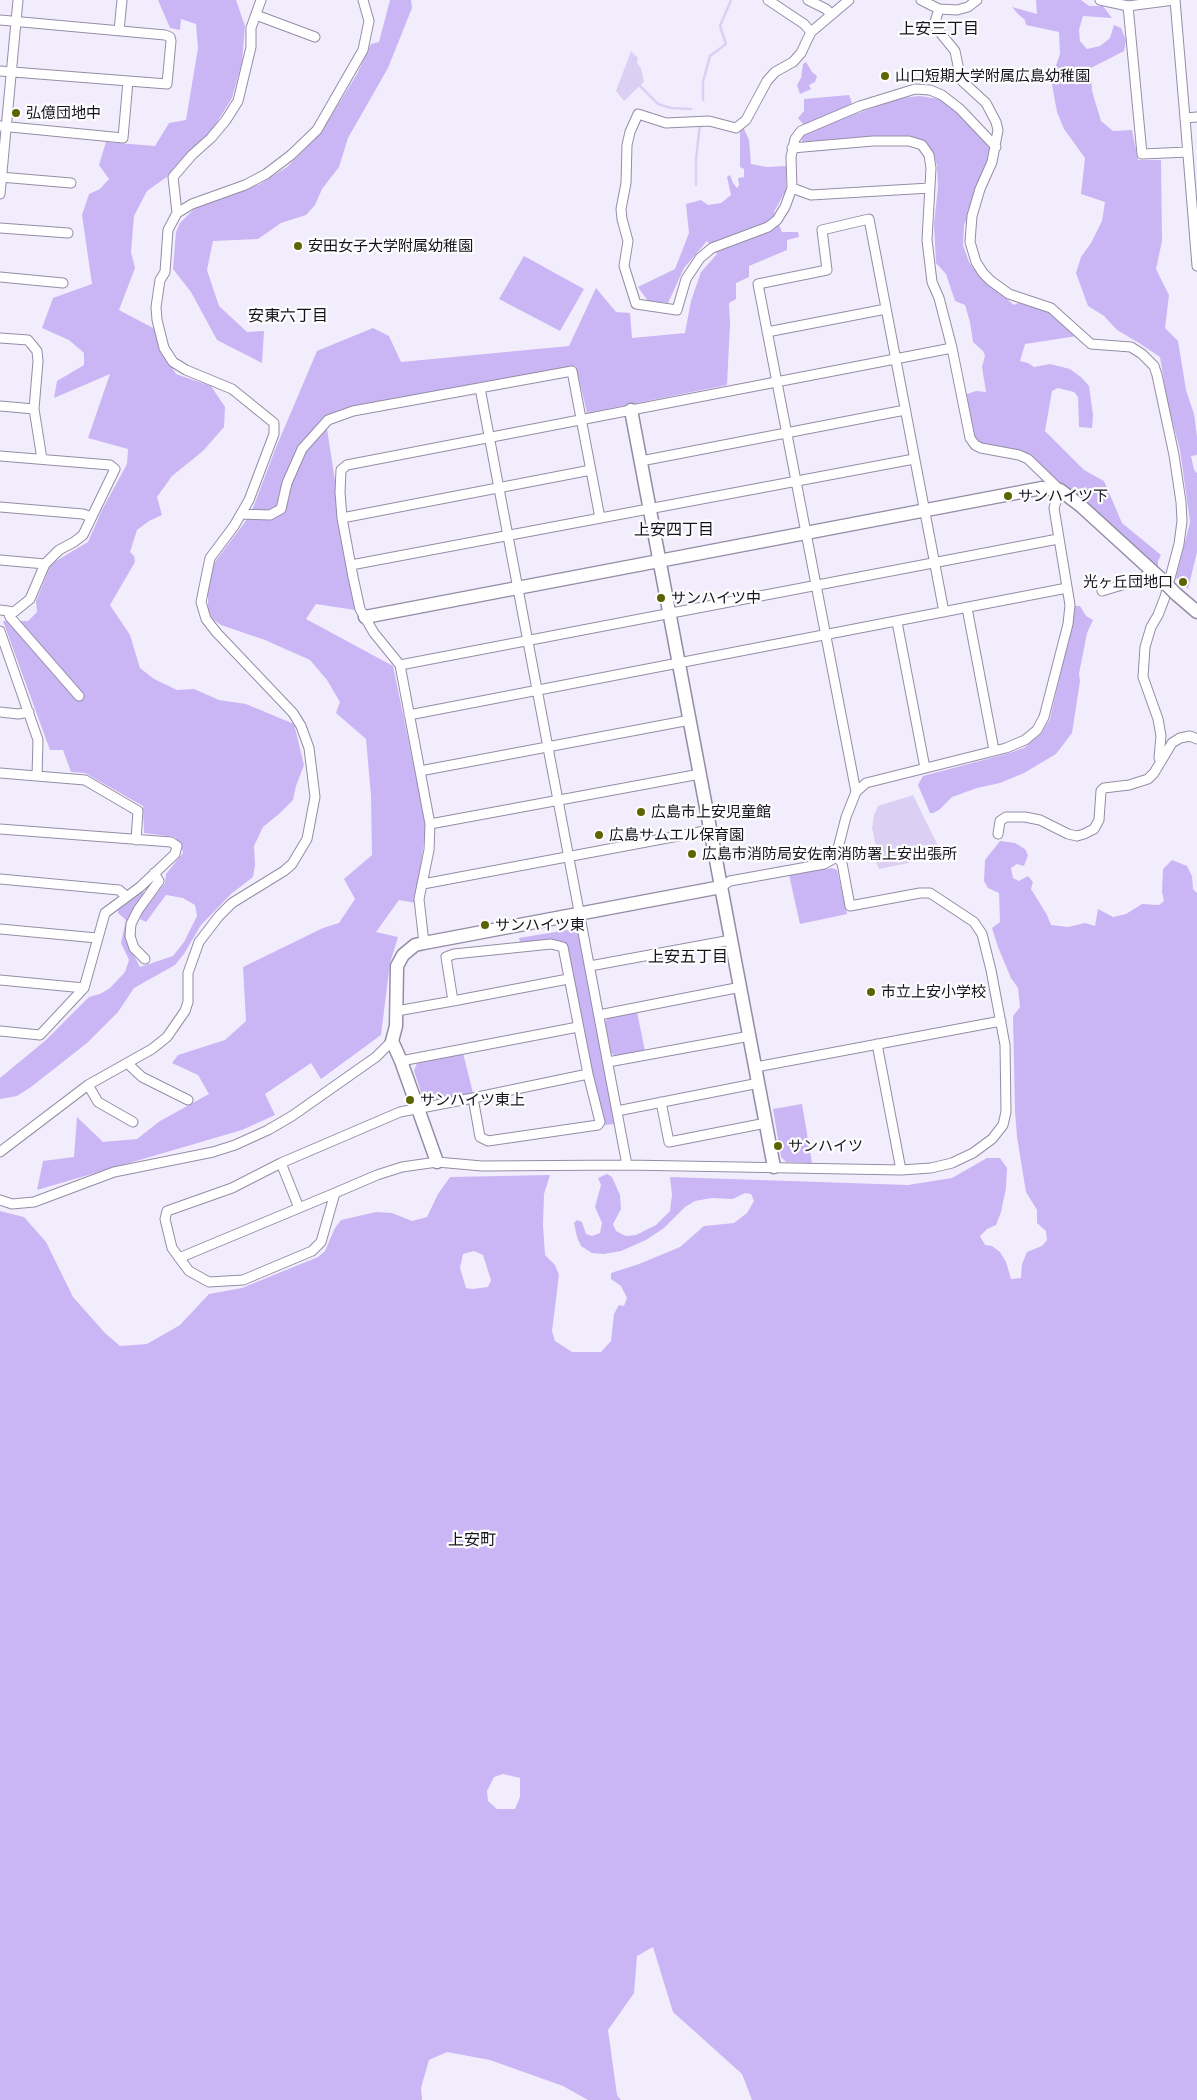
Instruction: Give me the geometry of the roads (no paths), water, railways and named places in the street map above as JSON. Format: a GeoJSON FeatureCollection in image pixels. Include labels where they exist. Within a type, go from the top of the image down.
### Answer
{"type":"FeatureCollection","features":[{"type":"Feature","properties":{"kind":"street"},"geometry":{"type":"LineString","coordinates":[[0,194],[3,126],[12,72],[18,0]]}},
{"type":"Feature","properties":{"kind":"street"},"geometry":{"type":"LineString","coordinates":[[120,31],[122,0]]}},
{"type":"Feature","properties":{"kind":"street"},"geometry":{"type":"LineString","coordinates":[[177,213],[174,177],[192,155],[211,138],[226,120],[238,101],[251,47],[251,28],[261,0]]}},
{"type":"Feature","properties":{"kind":"street"},"geometry":{"type":"LineString","coordinates":[[0,1152],[88,1085],[152,1049],[166,1037],[185,1011],[188,1002],[188,973],[199,942],[219,916],[232,904],[292,864],[302,850],[313,816],[315,797],[314,774],[309,748],[301,726],[292,713],[217,633],[202,611],[201,602],[210,558],[234,526],[249,500],[274,434],[274,423],[232,389],[186,370],[172,362],[168,356],[157,320],[156,307],[160,280],[165,272],[168,230],[177,213],[192,204],[245,185],[266,174],[292,155],[317,130],[363,50],[369,21],[363,0]]}},
{"type":"Feature","properties":{"kind":"street"},"geometry":{"type":"LineString","coordinates":[[768,0],[804,24],[812,32]]}},
{"type":"Feature","properties":{"kind":"street"},"geometry":{"type":"LineString","coordinates":[[808,0],[826,9],[831,14]]}},
{"type":"Feature","properties":{"kind":"street"},"geometry":{"type":"LineString","coordinates":[[849,0],[812,32],[801,53],[793,62],[775,72],[766,81],[746,120],[736,128],[710,121],[666,123],[638,114],[630,132],[627,145],[626,183],[621,209],[628,241],[624,266],[636,304],[677,310],[686,280],[700,258],[712,248],[768,227],[777,220],[785,208],[792,188],[792,148],[795,139],[801,131],[860,106],[915,89],[930,90],[942,95],[960,109],[996,147]]}},
{"type":"Feature","properties":{"kind":"street"},"geometry":{"type":"LineString","coordinates":[[921,0],[939,10],[958,10],[968,7],[977,0]]}},
{"type":"Feature","properties":{"kind":"street"},"geometry":{"type":"LineString","coordinates":[[1100,0],[1128,6],[1174,0],[1197,266]]}},
{"type":"Feature","properties":{"kind":"street"},"geometry":{"type":"LineString","coordinates":[[1128,6],[1142,154],[1188,152]]}},
{"type":"Feature","properties":{"kind":"street"},"geometry":{"type":"LineString","coordinates":[[939,10],[934,25],[955,51],[960,80],[986,103],[998,130],[996,147],[972,216],[970,242],[976,262],[983,273],[1009,294],[1051,308],[1091,344],[1131,348],[1142,354],[1154,366],[1157,375],[1174,455],[1182,521],[1179,544],[1165,596],[1151,627],[1145,647],[1143,677],[1158,719],[1161,736],[1159,758],[1161,761]]}},
{"type":"Feature","properties":{"kind":"street"},"geometry":{"type":"LineString","coordinates":[[256,15],[315,37]]}},
{"type":"Feature","properties":{"kind":"street"},"geometry":{"type":"LineString","coordinates":[[0,20],[165,35],[170,37],[171,41],[167,84],[0,71]]}},
{"type":"Feature","properties":{"kind":"street"},"geometry":{"type":"LineString","coordinates":[[3,126],[123,138],[128,81]]}},
{"type":"Feature","properties":{"kind":"street"},"geometry":{"type":"LineString","coordinates":[[1185,118],[1197,117]]}},
{"type":"Feature","properties":{"kind":"street"},"geometry":{"type":"LineString","coordinates":[[792,148],[909,141],[922,145],[929,155],[931,168],[927,240],[932,282],[939,298],[952,348],[970,438],[975,445],[981,448],[1019,455],[1028,459],[1060,490],[1081,506],[1197,612]]}},
{"type":"Feature","properties":{"kind":"street"},"geometry":{"type":"LineString","coordinates":[[1,177],[70,183]]}},
{"type":"Feature","properties":{"kind":"street"},"geometry":{"type":"LineString","coordinates":[[792,188],[811,195],[930,188]]}},
{"type":"Feature","properties":{"kind":"street"},"geometry":{"type":"LineString","coordinates":[[856,792],[804,533],[758,284],[827,270],[822,230],[869,219],[944,612]]}},
{"type":"Feature","properties":{"kind":"street"},"geometry":{"type":"LineString","coordinates":[[0,228],[68,233]]}},
{"type":"Feature","properties":{"kind":"street"},"geometry":{"type":"LineString","coordinates":[[0,277],[63,283]]}},
{"type":"Feature","properties":{"kind":"street"},"geometry":{"type":"LineString","coordinates":[[767,332],[886,309]]}},
{"type":"Feature","properties":{"kind":"street"},"geometry":{"type":"LineString","coordinates":[[0,338],[28,340],[37,351],[38,362],[34,408],[42,459]]}},
{"type":"Feature","properties":{"kind":"street"},"geometry":{"type":"LineString","coordinates":[[424,942],[419,899],[429,850],[430,824],[400,665],[374,633],[360,609],[342,518],[341,470],[347,465],[952,348]]}},
{"type":"Feature","properties":{"kind":"street"},"geometry":{"type":"LineString","coordinates":[[241,514],[270,515],[280,508],[286,483],[302,449],[328,420],[354,411],[572,371],[600,518]]}},
{"type":"Feature","properties":{"kind":"street"},"geometry":{"type":"LineString","coordinates":[[480,388],[627,1164]]}},
{"type":"Feature","properties":{"kind":"street"},"geometry":{"type":"LineString","coordinates":[[0,406],[34,408]]}},
{"type":"Feature","properties":{"kind":"street"},"geometry":{"type":"LineString","coordinates":[[631,410],[774,1167]]}},
{"type":"Feature","properties":{"kind":"street"},"geometry":{"type":"LineString","coordinates":[[641,461],[905,410]]}},
{"type":"Feature","properties":{"kind":"street"},"geometry":{"type":"LineString","coordinates":[[0,456],[110,465],[115,469],[83,534],[74,542],[59,550],[45,564],[30,599],[14,612],[4,611]]}},
{"type":"Feature","properties":{"kind":"street"},"geometry":{"type":"LineString","coordinates":[[351,566],[914,458]]}},
{"type":"Feature","properties":{"kind":"street"},"geometry":{"type":"LineString","coordinates":[[342,518],[591,470]]}},
{"type":"Feature","properties":{"kind":"street"},"geometry":{"type":"LineString","coordinates":[[365,617],[1042,488],[1060,490]]}},
{"type":"Feature","properties":{"kind":"street"},"geometry":{"type":"LineString","coordinates":[[0,1200],[12,1204],[34,1202],[114,1172],[212,1152],[235,1145],[268,1130],[292,1116],[376,1057],[392,1041],[397,1011],[397,966],[403,955],[415,945],[721,887],[730,881],[824,864],[836,856],[846,818],[856,792],[866,783],[994,750],[1025,740],[1037,730],[1044,717],[1068,624],[1070,605],[1054,508],[1060,490]]}},
{"type":"Feature","properties":{"kind":"street"},"geometry":{"type":"LineString","coordinates":[[0,507],[83,514],[92,517]]}},
{"type":"Feature","properties":{"kind":"street"},"geometry":{"type":"LineString","coordinates":[[400,665],[1058,539]]}},
{"type":"Feature","properties":{"kind":"street"},"geometry":{"type":"LineString","coordinates":[[0,560],[45,564]]}},
{"type":"Feature","properties":{"kind":"street"},"geometry":{"type":"LineString","coordinates":[[1102,591],[1156,574]]}},
{"type":"Feature","properties":{"kind":"street"},"geometry":{"type":"LineString","coordinates":[[409,715],[1067,588]]}},
{"type":"Feature","properties":{"kind":"street"},"geometry":{"type":"LineString","coordinates":[[967,608],[994,750]]}},
{"type":"Feature","properties":{"kind":"street"},"geometry":{"type":"LineString","coordinates":[[4,611],[79,696]]}},
{"type":"Feature","properties":{"kind":"street"},"geometry":{"type":"LineString","coordinates":[[897,622],[925,768]]}},
{"type":"Feature","properties":{"kind":"street"},"geometry":{"type":"LineString","coordinates":[[0,631],[38,740],[37,776]]}},
{"type":"Feature","properties":{"kind":"street"},"geometry":{"type":"LineString","coordinates":[[0,662],[12,663]]}},
{"type":"Feature","properties":{"kind":"street"},"geometry":{"type":"LineString","coordinates":[[0,712],[18,714],[29,712]]}},
{"type":"Feature","properties":{"kind":"street"},"geometry":{"type":"LineString","coordinates":[[420,771],[690,720]]}},
{"type":"Feature","properties":{"kind":"street"},"geometry":{"type":"LineString","coordinates":[[998,834],[1000,821],[1006,817],[1025,817],[1040,820],[1068,834],[1077,836],[1084,834],[1094,829],[1098,820],[1101,791],[1104,788],[1129,785],[1148,778],[1154,773],[1172,743],[1180,738],[1190,736],[1197,738]]}},
{"type":"Feature","properties":{"kind":"street"},"geometry":{"type":"LineString","coordinates":[[0,773],[85,780],[138,811],[136,840]]}},
{"type":"Feature","properties":{"kind":"street"},"geometry":{"type":"LineString","coordinates":[[430,824],[700,774]]}},
{"type":"Feature","properties":{"kind":"street"},"geometry":{"type":"LineString","coordinates":[[0,829],[171,842],[177,846],[175,854],[140,887],[105,913],[84,988],[40,1035],[0,1031]]}},
{"type":"Feature","properties":{"kind":"street"},"geometry":{"type":"LineString","coordinates":[[423,884],[710,830]]}},
{"type":"Feature","properties":{"kind":"street"},"geometry":{"type":"LineString","coordinates":[[179,1258],[377,1175],[402,1167],[437,1162],[482,1166],[627,1164],[901,1170],[931,1168],[959,1160],[979,1148],[992,1139],[1003,1125],[1006,1112],[1005,1045],[991,970],[982,934],[974,922],[930,893],[920,893],[850,906],[842,863],[836,856]]}},
{"type":"Feature","properties":{"kind":"street"},"geometry":{"type":"LineString","coordinates":[[145,959],[134,948],[130,936],[131,924],[138,910],[160,881],[154,873]]}},
{"type":"Feature","properties":{"kind":"street"},"geometry":{"type":"LineString","coordinates":[[0,879],[119,890],[126,896]]}},
{"type":"Feature","properties":{"kind":"street"},"geometry":{"type":"LineString","coordinates":[[0,929],[97,938]]}},
{"type":"Feature","properties":{"kind":"street"},"geometry":{"type":"LineString","coordinates":[[590,966],[731,940]]}},
{"type":"Feature","properties":{"kind":"street"},"geometry":{"type":"LineString","coordinates":[[453,1001],[446,957],[454,954],[551,944],[563,947],[578,1027],[600,1122],[598,1125],[488,1141],[480,1137],[474,1098]]}},
{"type":"Feature","properties":{"kind":"street"},"geometry":{"type":"LineString","coordinates":[[397,1011],[568,979]]}},
{"type":"Feature","properties":{"kind":"street"},"geometry":{"type":"LineString","coordinates":[[0,980],[84,988]]}},
{"type":"Feature","properties":{"kind":"street"},"geometry":{"type":"LineString","coordinates":[[599,1014],[741,987]]}},
{"type":"Feature","properties":{"kind":"street"},"geometry":{"type":"LineString","coordinates":[[756,1067],[1000,1021]]}},
{"type":"Feature","properties":{"kind":"street"},"geometry":{"type":"LineString","coordinates":[[401,1061],[578,1027]]}},
{"type":"Feature","properties":{"kind":"street"},"geometry":{"type":"LineString","coordinates":[[608,1062],[750,1036]]}},
{"type":"Feature","properties":{"kind":"street"},"geometry":{"type":"LineString","coordinates":[[392,1041],[437,1162]]}},
{"type":"Feature","properties":{"kind":"street"},"geometry":{"type":"LineString","coordinates":[[877,1044],[901,1170]]}},
{"type":"Feature","properties":{"kind":"street"},"geometry":{"type":"LineString","coordinates":[[127,1063],[142,1077],[188,1100]]}},
{"type":"Feature","properties":{"kind":"street"},"geometry":{"type":"LineString","coordinates":[[335,1193],[321,1242],[312,1251],[243,1280],[209,1282],[188,1271],[172,1248],[165,1219],[167,1210],[232,1188],[281,1163],[400,1112],[588,1074]]}},
{"type":"Feature","properties":{"kind":"street"},"geometry":{"type":"LineString","coordinates":[[617,1110],[759,1083]]}},
{"type":"Feature","properties":{"kind":"street"},"geometry":{"type":"LineString","coordinates":[[88,1085],[98,1102],[133,1122]]}},
{"type":"Feature","properties":{"kind":"street"},"geometry":{"type":"LineString","coordinates":[[661,1102],[669,1142],[766,1123]]}},
{"type":"Feature","properties":{"kind":"street"},"geometry":{"type":"LineString","coordinates":[[281,1163],[299,1208]]}},
{"type":"Feature","properties":{"kind":"waterway"},"geometry":{"type":"LineString","coordinates":[[703,100],[703,82],[710,56],[726,44],[720,26],[731,0]]}},
{"type":"Feature","properties":{"kind":"waterway"},"geometry":{"type":"LineString","coordinates":[[640,86],[658,104],[671,108],[691,109]]}},
{"type":"Feature","properties":{"kind":"waterway"},"geometry":{"type":"LineString","coordinates":[[696,185],[696,159],[700,124]]}},
{"type":"Feature","properties":{"kind":"place","name":"山口短期大学附属広島幼稚園"},"geometry":{"type":"Point","coordinates":[885,76]}},
{"type":"Feature","properties":{"kind":"place","name":"弘億団地中"},"geometry":{"type":"Point","coordinates":[16,113]}},
{"type":"Feature","properties":{"kind":"place","name":"安田女子大学附属幼稚園"},"geometry":{"type":"Point","coordinates":[298,246]}},
{"type":"Feature","properties":{"kind":"place","name":"サンハイツ下"},"geometry":{"type":"Point","coordinates":[1008,496]}},
{"type":"Feature","properties":{"kind":"place","name":"光ヶ丘団地口"},"geometry":{"type":"Point","coordinates":[1183,582]}},
{"type":"Feature","properties":{"kind":"place","name":"サンハイツ中"},"geometry":{"type":"Point","coordinates":[661,598]}},
{"type":"Feature","properties":{"kind":"place","name":"広島市上安児童館"},"geometry":{"type":"Point","coordinates":[641,812]}},
{"type":"Feature","properties":{"kind":"place","name":"広島サムエル保育園"},"geometry":{"type":"Point","coordinates":[599,835]}},
{"type":"Feature","properties":{"kind":"place","name":"広島市消防局安佐南消防署上安出張所"},"geometry":{"type":"Point","coordinates":[692,854]}},
{"type":"Feature","properties":{"kind":"place","name":"サンハイツ東"},"geometry":{"type":"Point","coordinates":[485,925]}},
{"type":"Feature","properties":{"kind":"place","name":"市立上安小学校"},"geometry":{"type":"Point","coordinates":[871,992]}},
{"type":"Feature","properties":{"kind":"place","name":"サンハイツ東上"},"geometry":{"type":"Point","coordinates":[410,1100]}},
{"type":"Feature","properties":{"kind":"place","name":"サンハイツ"},"geometry":{"type":"Point","coordinates":[778,1146]}},
{"type":"Feature","properties":{"kind":"district","name":"上安三丁目"},"geometry":{"type":"Point","coordinates":[939,29]}},
{"type":"Feature","properties":{"kind":"district","name":"安東六丁目"},"geometry":{"type":"Point","coordinates":[288,316]}},
{"type":"Feature","properties":{"kind":"district","name":"上安四丁目"},"geometry":{"type":"Point","coordinates":[674,530]}},
{"type":"Feature","properties":{"kind":"district","name":"上安五丁目"},"geometry":{"type":"Point","coordinates":[688,957]}},
{"type":"Feature","properties":{"kind":"district","name":"上安町"},"geometry":{"type":"Point","coordinates":[472,1540]}}]}
